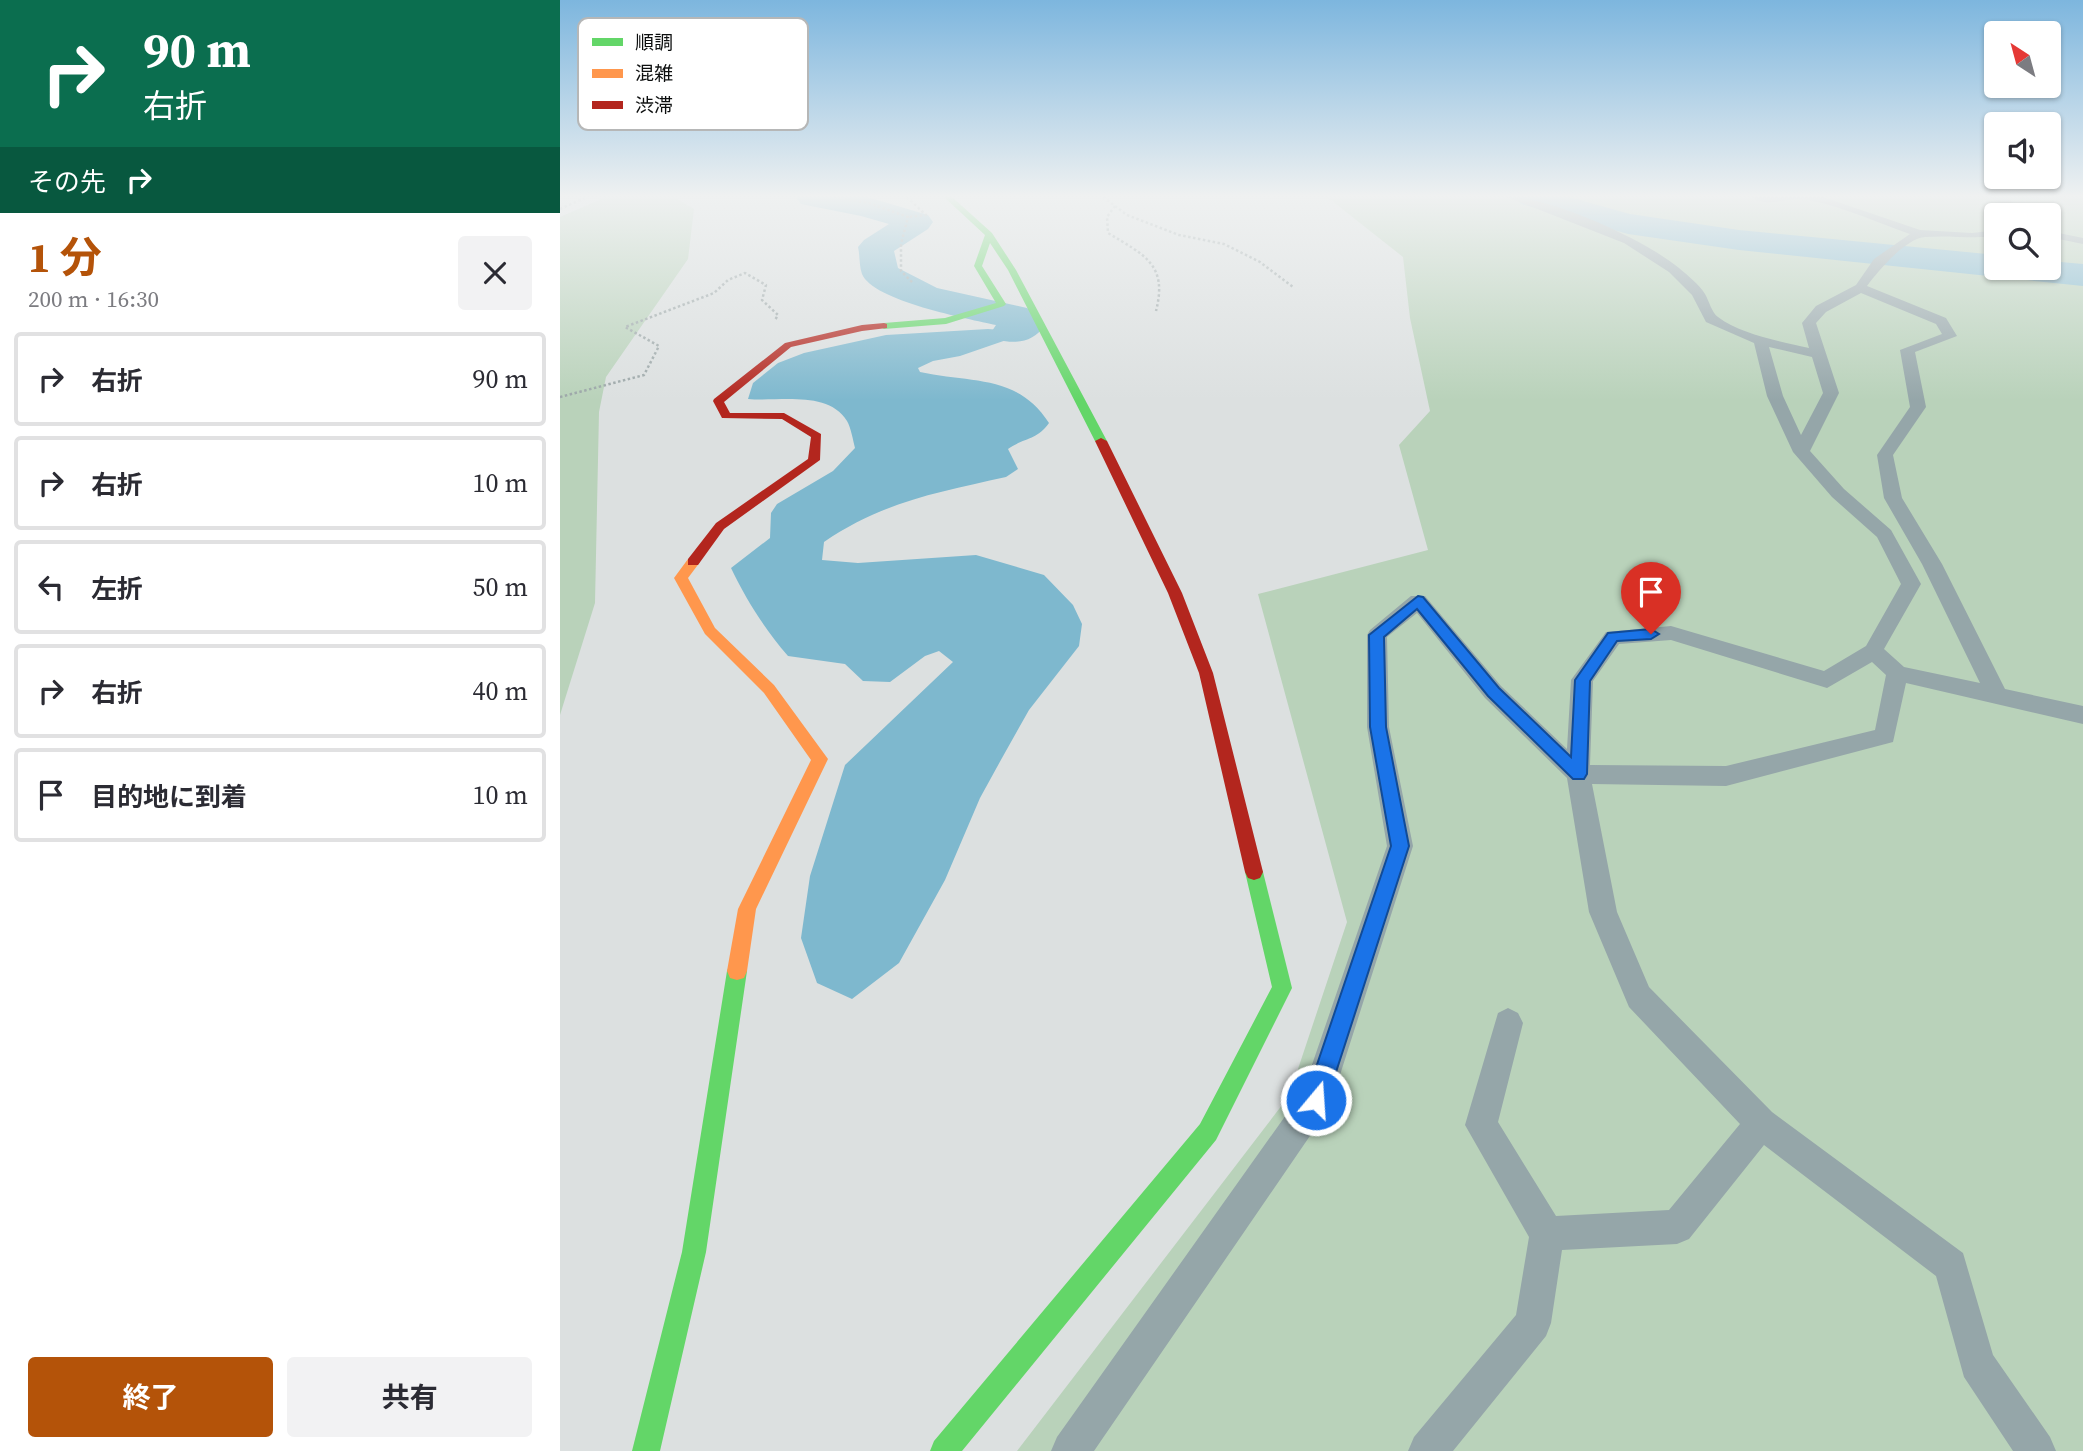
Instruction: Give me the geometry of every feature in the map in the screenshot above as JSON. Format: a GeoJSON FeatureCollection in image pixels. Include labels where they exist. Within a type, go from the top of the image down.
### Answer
{"type":"FeatureCollection","features":[{"type":"Feature","properties":{"kind":"street"},"geometry":{"type":"LineString","coordinates":[[646,1451],[694,1252],[747,909],[820,759],[769,690],[710,631],[681,578],[720,526],[814,460],[817,436],[785,416],[726,416],[718,401],[788,345],[862,328],[946,321],[1002,304],[978,265]]}},
{"type":"Feature","properties":{"kind":"street"},"geometry":{"type":"LineString","coordinates":[[944,1451],[1208,1132],[1282,988],[1206,673],[1175,593],[1102,443],[1009,265]]}},
{"type":"Feature","properties":{"kind":"lane"},"geometry":{"type":"LineString","coordinates":[[1666,265],[1699,293],[1711,319],[1760,341],[1818,354]]}},
{"type":"Feature","properties":{"kind":"lane"},"geometry":{"type":"LineString","coordinates":[[1801,452],[1831,393],[1809,323],[1821,309],[1860,288],[1876,265]]}},
{"type":"Feature","properties":{"kind":"lane"},"geometry":{"type":"LineString","coordinates":[[1860,288],[1941,321],[1950,336],[1907,350],[1918,407],[1885,455],[1893,498],[1932,564],[1997,695]]}},
{"type":"Feature","properties":{"kind":"lane"},"geometry":{"type":"LineString","coordinates":[[1760,341],[1775,396],[1801,452],[1838,493],[1885,534],[1911,584],[1873,651],[1828,680],[1671,633],[1613,637],[1582,680],[1578,774],[1603,912],[1639,997],[1761,1123],[1951,1265],[1978,1364],[2036,1451]]}},
{"type":"Feature","properties":{"kind":"lane"},"geometry":{"type":"LineString","coordinates":[[1071,1451],[1316,1100],[1400,846],[1378,727],[1377,635],[1418,601],[1493,692],[1578,774],[1726,776],[1885,736],[1897,673]]}},
{"type":"Feature","properties":{"kind":"lane"},"geometry":{"type":"LineString","coordinates":[[1873,651],[1897,673],[2083,715]]}},
{"type":"Feature","properties":{"kind":"lane"},"geometry":{"type":"LineString","coordinates":[[1428,1451],[1533,1323],[1547,1234],[1481,1125],[1508,1023]]}},
{"type":"Feature","properties":{"kind":"lane"},"geometry":{"type":"LineString","coordinates":[[1547,1234],[1677,1227],[1761,1123]]}},
{"type":"Feature","properties":{"kind":"path"},"geometry":{"type":"LineString","coordinates":[[901,265],[901,271],[913,283]]}},
{"type":"Feature","properties":{"kind":"path"},"geometry":{"type":"LineString","coordinates":[[1154,265],[1160,274],[1161,295],[1156,311]]}},
{"type":"Feature","properties":{"kind":"path"},"geometry":{"type":"LineString","coordinates":[[1264,265],[1293,287]]}},
{"type":"Feature","properties":{"kind":"path"},"geometry":{"type":"LineString","coordinates":[[560,397],[644,374],[659,346],[625,327],[714,293],[728,280],[745,273],[766,285],[762,300],[778,315],[766,333],[774,356]]}},
{"type":"Feature","properties":{"kind":"green space"},"geometry":{"type":"Polygon","coordinates":[[[560,265],[684,265],[606,377],[599,412],[595,603],[560,715],[560,265]]]}},
{"type":"Feature","properties":{"kind":"green space"},"geometry":{"type":"Polygon","coordinates":[[[1404,265],[1984,265],[1984,280],[2061,280],[2061,265],[2083,265],[2083,1451],[1017,1451],[1289,1096],[1347,922],[1258,594],[1428,550],[1399,445],[1430,411],[1410,318],[1404,265]]]}},
{"type":"Feature","properties":{"kind":"water"},"geometry":{"type":"Polygon","coordinates":[[[988,329],[1013,331],[1018,336],[918,368],[920,372],[1008,388],[1037,407],[1049,423],[1035,436],[1008,449],[1018,469],[1006,477],[912,500],[867,517],[824,542],[822,560],[858,563],[976,555],[1044,575],[1073,605],[1082,624],[1079,646],[1029,710],[980,798],[945,880],[899,963],[852,999],[817,983],[801,938],[810,876],[845,765],[953,662],[939,651],[925,656],[890,682],[863,681],[845,664],[788,656],[779,646],[756,614],[731,568],[770,538],[771,513],[777,504],[833,471],[855,448],[847,421],[839,411],[828,405],[802,400],[748,399],[753,383],[778,363],[804,353],[886,335],[988,329]]]}},
{"type":"Feature","properties":{"kind":"waterway"},"geometry":{"type":"LineString","coordinates":[[879,265],[881,274],[925,297],[1013,317],[1025,325],[1013,331]]}},
{"type":"Feature","properties":{"kind":"waterway"},"geometry":{"type":"LineString","coordinates":[[2061,273],[2083,275]]}},
{"type":"Feature","properties":{"kind":"traffic: fast"},"geometry":{"type":"LineString","coordinates":[[884,326],[946,321],[1001,304],[978,265]]}},
{"type":"Feature","properties":{"kind":"traffic: fast"},"geometry":{"type":"LineString","coordinates":[[1009,265],[1101,441]]}},
{"type":"Feature","properties":{"kind":"traffic: fast"},"geometry":{"type":"LineString","coordinates":[[944,1451],[1208,1132],[1282,988],[1254,872]]}},
{"type":"Feature","properties":{"kind":"traffic: fast"},"geometry":{"type":"LineString","coordinates":[[646,1451],[694,1252],[737,971]]}},
{"type":"Feature","properties":{"kind":"traffic: slow"},"geometry":{"type":"LineString","coordinates":[[693,562],[681,578],[710,631],[769,689],[820,759],[747,909],[737,971]]}},
{"type":"Feature","properties":{"kind":"traffic: jam"},"geometry":{"type":"LineString","coordinates":[[693,562],[720,526],[814,460],[817,436],[784,416],[726,416],[718,401],[788,345],[862,328],[884,326]]}},
{"type":"Feature","properties":{"kind":"traffic: jam"},"geometry":{"type":"LineString","coordinates":[[1101,441],[1175,593],[1206,673],[1254,872]]}},
{"type":"Feature","properties":{"kind":"route"},"geometry":{"type":"LineString","coordinates":[[1316,1100],[1400,846],[1378,727],[1377,635],[1418,601],[1493,692],[1578,774],[1582,680],[1613,637],[1651,634]]}}]}
